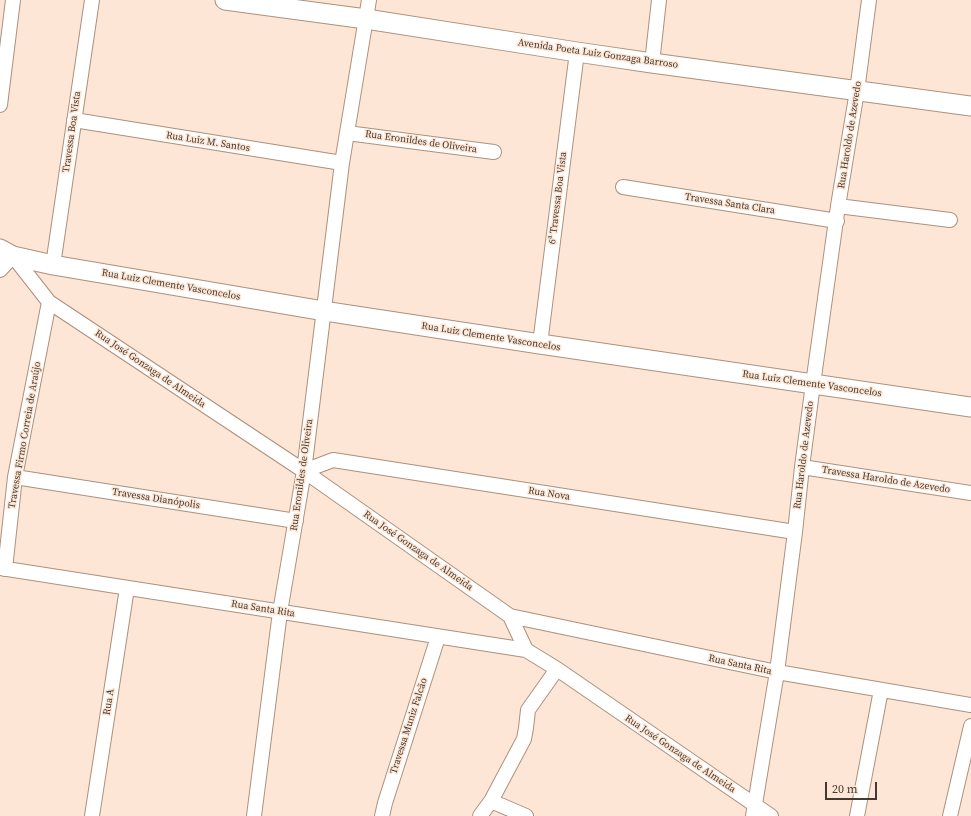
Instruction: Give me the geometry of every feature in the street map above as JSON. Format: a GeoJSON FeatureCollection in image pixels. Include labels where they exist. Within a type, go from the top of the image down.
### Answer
{"type":"FeatureCollection","features":[{"type":"Feature","properties":{"kind":"street"},"geometry":{"type":"LineString","coordinates":[[0,104],[13,0]]}},
{"type":"Feature","properties":{"kind":"street","name":"Travessa Boa Vista"},"geometry":{"type":"LineString","coordinates":[[52,265],[92,0]]}},
{"type":"Feature","properties":{"kind":"street","name":"Avenida Poeta Luiz Gonzaga Barroso"},"geometry":{"type":"LineString","coordinates":[[225,0],[366,19],[577,52],[971,106]]}},
{"type":"Feature","properties":{"kind":"street","name":"Rua Eronildes de Oliveira"},"geometry":{"type":"LineString","coordinates":[[254,816],[280,612],[304,471],[342,163],[369,0]]}},
{"type":"Feature","properties":{"kind":"street"},"geometry":{"type":"LineString","coordinates":[[652,62],[659,0]]}},
{"type":"Feature","properties":{"kind":"street","name":"Rua Haroldo de Azevedo"},"geometry":{"type":"LineString","coordinates":[[754,810],[777,672],[813,384],[838,206],[857,91],[869,0]]}},
{"type":"Feature","properties":{"kind":"street","name":"6ª Travessa Boa Vista"},"geometry":{"type":"LineString","coordinates":[[540,344],[577,52]]}},
{"type":"Feature","properties":{"kind":"street","name":"Rua Luiz M. Santos"},"geometry":{"type":"LineString","coordinates":[[74,120],[342,163]]}},
{"type":"Feature","properties":{"kind":"street","name":"Rua Eronildes de Oliveira"},"geometry":{"type":"LineString","coordinates":[[347,133],[494,152]]}},
{"type":"Feature","properties":{"kind":"street","name":"Travessa Santa Clara"},"geometry":{"type":"LineString","coordinates":[[623,187],[836,221]]}},
{"type":"Feature","properties":{"kind":"street"},"geometry":{"type":"LineString","coordinates":[[838,206],[950,220]]}},
{"type":"Feature","properties":{"kind":"street"},"geometry":{"type":"LineString","coordinates":[[0,270],[6,253]]}},
{"type":"Feature","properties":{"kind":"street","name":"Rua Luiz Clemente Vasconcelos"},"geometry":{"type":"LineString","coordinates":[[6,253],[52,265],[324,311],[540,344],[971,406]]}},
{"type":"Feature","properties":{"kind":"street","name":"Rua José Gonzaga de Almeida"},"geometry":{"type":"LineString","coordinates":[[6,253],[49,302],[304,471],[510,616],[526,650],[557,669],[754,810],[771,816]]}},
{"type":"Feature","properties":{"kind":"street","name":"Travessa Firmo Correia de Araújo"},"geometry":{"type":"LineString","coordinates":[[2,569],[15,477],[49,302]]}},
{"type":"Feature","properties":{"kind":"street","name":"Rua Nova"},"geometry":{"type":"LineString","coordinates":[[304,471],[333,460],[795,532]]}},
{"type":"Feature","properties":{"kind":"street","name":"Travessa Haroldo de Azevedo"},"geometry":{"type":"LineString","coordinates":[[802,467],[971,493]]}},
{"type":"Feature","properties":{"kind":"street","name":"Travessa Dianópolis"},"geometry":{"type":"LineString","coordinates":[[15,477],[296,521]]}},
{"type":"Feature","properties":{"kind":"street","name":"Rua Santa Rita"},"geometry":{"type":"LineString","coordinates":[[2,569],[526,650]]}},
{"type":"Feature","properties":{"kind":"street","name":"Rua A"},"geometry":{"type":"LineString","coordinates":[[92,816],[127,588]]}},
{"type":"Feature","properties":{"kind":"street","name":"Rua Santa Rita"},"geometry":{"type":"LineString","coordinates":[[510,616],[777,672],[971,705]]}},
{"type":"Feature","properties":{"kind":"street","name":"Travessa Muniz Falcão"},"geometry":{"type":"LineString","coordinates":[[382,816],[438,636]]}},
{"type":"Feature","properties":{"kind":"street"},"geometry":{"type":"LineString","coordinates":[[480,816],[491,801],[524,739],[528,710],[557,669]]}},
{"type":"Feature","properties":{"kind":"street"},"geometry":{"type":"LineString","coordinates":[[856,816],[881,690]]}},
{"type":"Feature","properties":{"kind":"street"},"geometry":{"type":"LineString","coordinates":[[950,816],[971,726]]}},
{"type":"Feature","properties":{"kind":"street"},"geometry":{"type":"LineString","coordinates":[[491,801],[526,816]]}}]}
